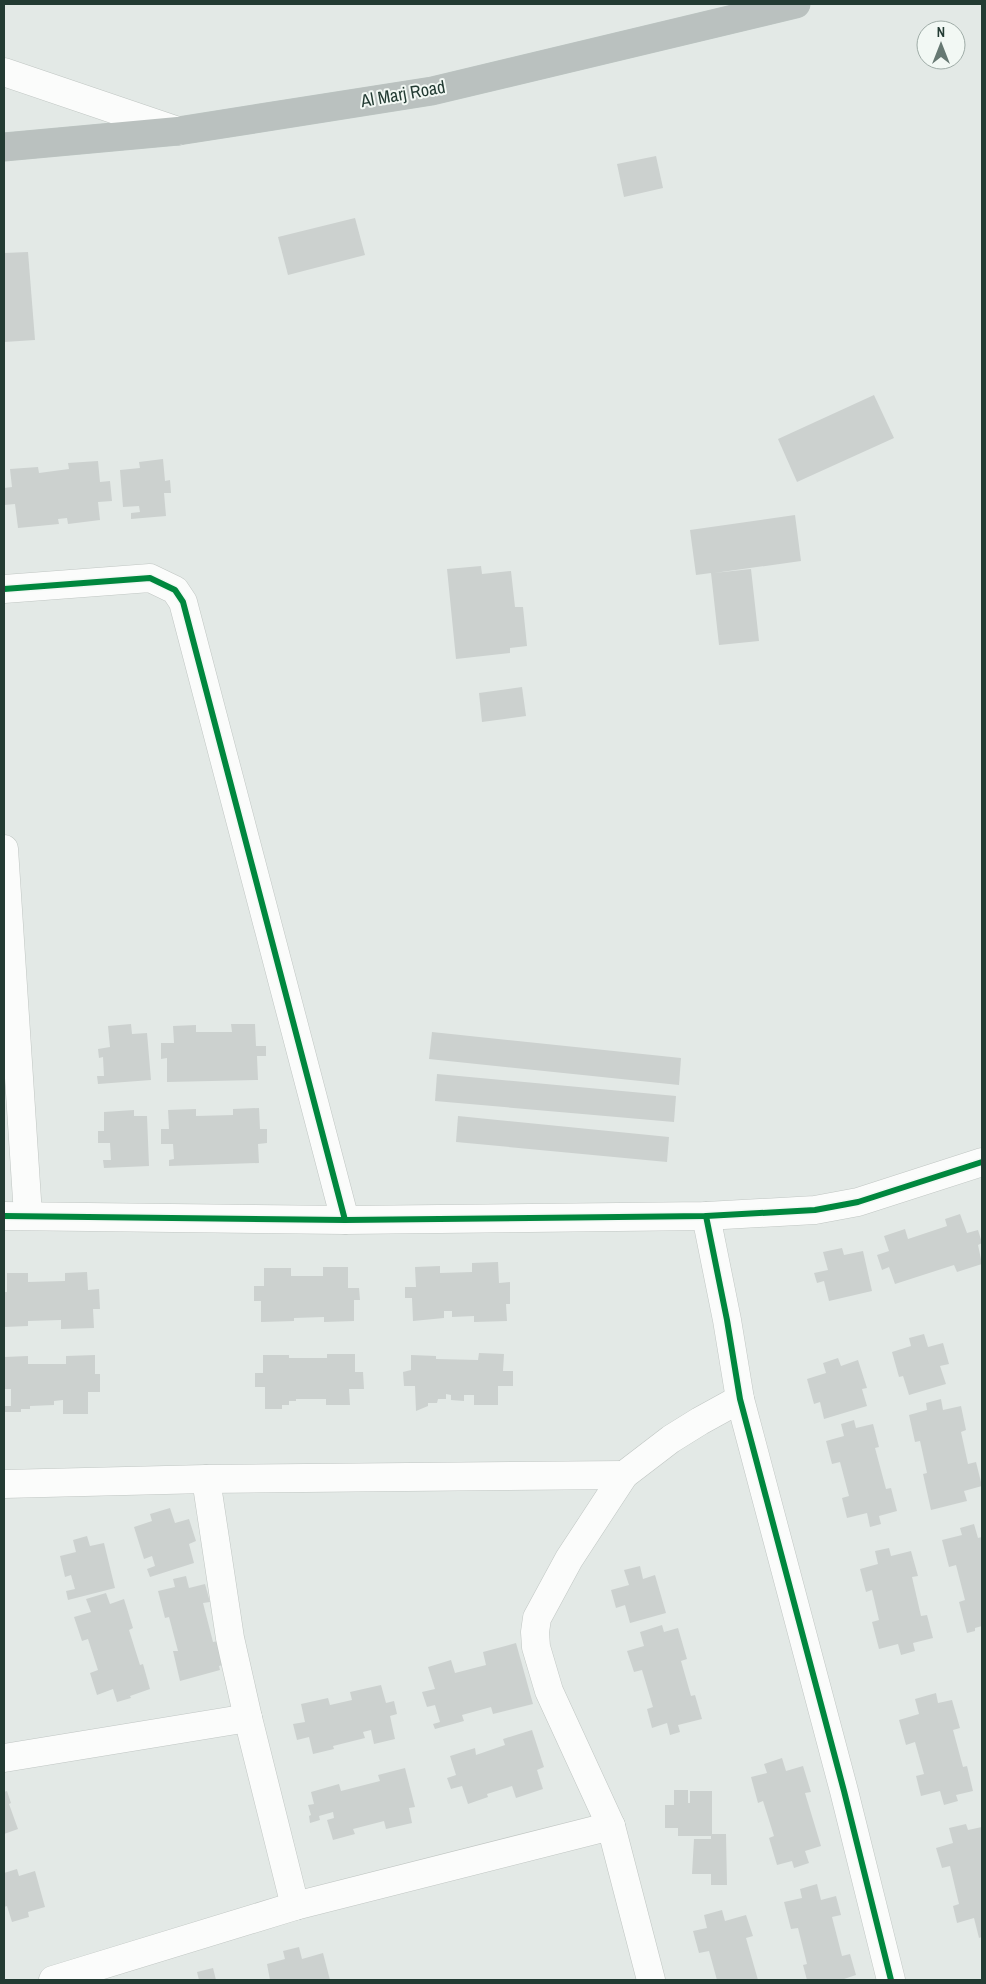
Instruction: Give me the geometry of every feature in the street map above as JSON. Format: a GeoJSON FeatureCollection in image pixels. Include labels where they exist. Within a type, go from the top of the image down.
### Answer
{"type":"FeatureCollection","features":[{"type":"Feature","properties":{"kind":"highway","name":"Al Marj Road"},"geometry":{"type":"LineString","coordinates":[[4,147],[178,130],[432,91],[796,4]]}},
{"type":"Feature","properties":{"kind":"street"},"geometry":{"type":"LineString","coordinates":[[4,72],[178,130]]}},
{"type":"Feature","properties":{"kind":"street"},"geometry":{"type":"LineString","coordinates":[[4,589],[150,578],[175,590],[183,602],[345,1220]]}},
{"type":"Feature","properties":{"kind":"street"},"geometry":{"type":"LineString","coordinates":[[4,849],[16,1216],[345,1220],[706,1216],[815,1210],[858,1202],[982,1162]]}},
{"type":"Feature","properties":{"kind":"street"},"geometry":{"type":"LineString","coordinates":[[706,1216],[727,1320],[740,1399],[844,1790],[891,1980]]}},
{"type":"Feature","properties":{"kind":"street"},"geometry":{"type":"LineString","coordinates":[[651,1980],[611,1826],[549,1691],[536,1647],[535,1632],[537,1618],[547,1596],[603,1505],[624,1475],[671,1439],[740,1399]]}},
{"type":"Feature","properties":{"kind":"street"},"geometry":{"type":"LineString","coordinates":[[4,1484],[206,1479],[624,1475]]}},
{"type":"Feature","properties":{"kind":"street"},"geometry":{"type":"LineString","coordinates":[[206,1479],[230,1638],[295,1906]]}},
{"type":"Feature","properties":{"kind":"street"},"geometry":{"type":"LineString","coordinates":[[4,1758],[248,1718]]}},
{"type":"Feature","properties":{"kind":"street"},"geometry":{"type":"LineString","coordinates":[[53,1980],[295,1906],[611,1826]]}},
{"type":"Feature","properties":{"kind":"building"},"geometry":{"type":"Polygon","coordinates":[[[656,156],[663,188],[624,197],[617,164],[656,156]]]}},
{"type":"Feature","properties":{"kind":"building"},"geometry":{"type":"Polygon","coordinates":[[[355,218],[365,255],[288,275],[278,237],[355,218]]]}},
{"type":"Feature","properties":{"kind":"building"},"geometry":{"type":"Polygon","coordinates":[[[28,252],[35,340],[4,342],[4,253],[28,252]]]}},
{"type":"Feature","properties":{"kind":"building"},"geometry":{"type":"Polygon","coordinates":[[[874,395],[894,438],[797,482],[778,439],[874,395]]]}},
{"type":"Feature","properties":{"kind":"building"},"geometry":{"type":"Polygon","coordinates":[[[163,459],[165,481],[170,480],[171,493],[164,493],[166,516],[131,519],[131,513],[140,512],[139,506],[123,507],[120,470],[140,468],[139,462],[163,459]]]}},
{"type":"Feature","properties":{"kind":"building"},"geometry":{"type":"Polygon","coordinates":[[[98,461],[100,482],[110,481],[112,501],[98,502],[100,520],[68,524],[67,518],[58,519],[59,524],[18,528],[15,504],[4,505],[4,488],[12,487],[10,469],[38,467],[39,473],[69,469],[68,463],[98,461]]]}},
{"type":"Feature","properties":{"kind":"building"},"geometry":{"type":"Polygon","coordinates":[[[795,515],[801,561],[714,573],[751,569],[759,641],[719,645],[711,573],[696,575],[690,530],[795,515]]]}},
{"type":"Feature","properties":{"kind":"building"},"geometry":{"type":"Polygon","coordinates":[[[481,566],[482,574],[511,571],[515,607],[523,607],[527,646],[510,648],[510,653],[456,659],[447,569],[481,566]]]}},
{"type":"Feature","properties":{"kind":"building"},"geometry":{"type":"Polygon","coordinates":[[[522,687],[526,716],[482,722],[479,693],[522,687]]]}},
{"type":"Feature","properties":{"kind":"building"},"geometry":{"type":"Polygon","coordinates":[[[131,1024],[132,1034],[147,1033],[151,1080],[98,1084],[97,1076],[104,1076],[103,1057],[99,1058],[98,1049],[110,1047],[108,1026],[131,1024]]]}},
{"type":"Feature","properties":{"kind":"building"},"geometry":{"type":"Polygon","coordinates":[[[231,1024],[255,1024],[256,1046],[266,1046],[266,1056],[257,1056],[258,1080],[167,1082],[167,1058],[161,1059],[161,1043],[174,1043],[173,1026],[196,1025],[196,1032],[232,1032],[231,1024]]]}},
{"type":"Feature","properties":{"kind":"building"},"geometry":{"type":"Polygon","coordinates":[[[432,1032],[681,1058],[679,1085],[429,1059],[432,1032]]]}},
{"type":"Feature","properties":{"kind":"building"},"geometry":{"type":"Polygon","coordinates":[[[437,1074],[676,1096],[674,1122],[435,1101],[437,1074]]]}},
{"type":"Feature","properties":{"kind":"building"},"geometry":{"type":"Polygon","coordinates":[[[259,1108],[260,1129],[267,1129],[267,1143],[258,1144],[259,1163],[169,1166],[169,1160],[174,1159],[173,1144],[161,1144],[161,1129],[169,1129],[168,1110],[196,1109],[196,1116],[233,1115],[233,1109],[259,1108]]]}},
{"type":"Feature","properties":{"kind":"building"},"geometry":{"type":"Polygon","coordinates":[[[134,1110],[134,1116],[147,1116],[149,1166],[104,1168],[103,1160],[111,1160],[110,1143],[98,1143],[98,1131],[104,1131],[104,1112],[134,1110]]]}},
{"type":"Feature","properties":{"kind":"building"},"geometry":{"type":"Polygon","coordinates":[[[458,1116],[669,1137],[667,1162],[456,1142],[458,1116]]]}},
{"type":"Feature","properties":{"kind":"building"},"geometry":{"type":"Polygon","coordinates":[[[960,1214],[967,1233],[978,1230],[982,1243],[978,1245],[982,1264],[957,1272],[954,1265],[895,1284],[889,1267],[882,1270],[877,1255],[889,1251],[884,1236],[905,1229],[908,1239],[947,1226],[945,1219],[960,1214]]]}},
{"type":"Feature","properties":{"kind":"building"},"geometry":{"type":"Polygon","coordinates":[[[842,1248],[844,1255],[863,1251],[872,1291],[829,1301],[824,1281],[817,1283],[814,1273],[828,1270],[823,1252],[842,1248]]]}},
{"type":"Feature","properties":{"kind":"building"},"geometry":{"type":"Polygon","coordinates":[[[498,1262],[499,1283],[510,1282],[510,1304],[506,1304],[507,1321],[474,1322],[474,1316],[452,1317],[452,1311],[444,1311],[444,1318],[413,1321],[412,1298],[405,1298],[405,1287],[416,1287],[415,1267],[440,1266],[440,1273],[472,1272],[472,1263],[498,1262]]]}},
{"type":"Feature","properties":{"kind":"building"},"geometry":{"type":"Polygon","coordinates":[[[323,1267],[348,1267],[348,1288],[359,1288],[360,1300],[354,1300],[354,1321],[324,1322],[324,1317],[294,1318],[294,1321],[261,1322],[261,1301],[254,1301],[254,1286],[264,1286],[264,1268],[291,1268],[291,1276],[323,1276],[323,1267]]]}},
{"type":"Feature","properties":{"kind":"building"},"geometry":{"type":"Polygon","coordinates":[[[87,1272],[88,1290],[99,1289],[100,1309],[93,1309],[94,1328],[61,1329],[61,1320],[28,1321],[28,1326],[4,1327],[4,1292],[7,1292],[7,1273],[28,1273],[28,1282],[65,1281],[65,1273],[87,1272]]]}},
{"type":"Feature","properties":{"kind":"building"},"geometry":{"type":"Polygon","coordinates":[[[924,1334],[928,1347],[943,1343],[949,1364],[940,1366],[946,1384],[909,1395],[903,1376],[899,1377],[892,1352],[911,1346],[909,1338],[924,1334]]]}},
{"type":"Feature","properties":{"kind":"building"},"geometry":{"type":"Polygon","coordinates":[[[479,1353],[504,1354],[503,1371],[513,1371],[513,1386],[498,1386],[498,1405],[474,1405],[474,1395],[464,1395],[464,1401],[451,1400],[451,1395],[446,1394],[446,1399],[438,1399],[437,1403],[428,1403],[428,1406],[416,1411],[415,1386],[404,1386],[403,1372],[411,1370],[411,1355],[436,1356],[436,1359],[478,1360],[479,1353]]]}},
{"type":"Feature","properties":{"kind":"building"},"geometry":{"type":"Polygon","coordinates":[[[327,1354],[355,1354],[355,1372],[363,1372],[364,1389],[349,1389],[350,1405],[326,1405],[326,1399],[296,1399],[296,1401],[289,1401],[289,1405],[282,1405],[282,1409],[265,1409],[265,1387],[255,1387],[255,1373],[263,1373],[263,1355],[289,1355],[289,1358],[327,1358],[327,1354]]]}},
{"type":"Feature","properties":{"kind":"building"},"geometry":{"type":"Polygon","coordinates":[[[95,1355],[95,1374],[100,1374],[100,1392],[88,1392],[88,1414],[63,1414],[63,1400],[54,1401],[54,1405],[30,1406],[30,1409],[21,1409],[21,1412],[5,1412],[5,1406],[11,1406],[11,1389],[4,1389],[4,1357],[28,1356],[28,1364],[66,1364],[66,1356],[95,1355]]]}},
{"type":"Feature","properties":{"kind":"building"},"geometry":{"type":"Polygon","coordinates":[[[838,1358],[841,1366],[858,1360],[867,1388],[862,1389],[867,1406],[824,1419],[820,1402],[814,1404],[807,1379],[826,1373],[823,1363],[838,1358]]]}},
{"type":"Feature","properties":{"kind":"building"},"geometry":{"type":"Polygon","coordinates":[[[941,1399],[943,1410],[961,1406],[966,1430],[961,1432],[968,1464],[976,1462],[982,1486],[964,1491],[967,1501],[931,1510],[923,1474],[927,1473],[920,1441],[915,1442],[909,1415],[927,1410],[926,1403],[941,1399]]]}},
{"type":"Feature","properties":{"kind":"building"},"geometry":{"type":"Polygon","coordinates":[[[854,1420],[856,1428],[873,1424],[879,1447],[875,1448],[886,1489],[891,1488],[897,1511],[879,1516],[881,1524],[870,1527],[867,1513],[847,1518],[842,1498],[849,1496],[840,1462],[832,1464],[826,1441],[844,1436],[841,1424],[854,1420]]]}},
{"type":"Feature","properties":{"kind":"building"},"geometry":{"type":"Polygon","coordinates":[[[170,1508],[175,1523],[189,1519],[196,1541],[189,1544],[194,1563],[150,1577],[147,1569],[155,1566],[152,1556],[144,1559],[134,1527],[152,1521],[150,1514],[170,1508]]]}},
{"type":"Feature","properties":{"kind":"building"},"geometry":{"type":"Polygon","coordinates":[[[974,1524],[978,1538],[982,1537],[982,1626],[975,1628],[975,1631],[967,1633],[959,1602],[965,1600],[956,1565],[949,1567],[942,1540],[962,1535],[960,1528],[974,1524]]]}},
{"type":"Feature","properties":{"kind":"building"},"geometry":{"type":"Polygon","coordinates":[[[87,1536],[90,1546],[104,1543],[115,1588],[68,1600],[66,1591],[75,1589],[71,1575],[65,1577],[60,1556],[76,1552],[73,1540],[87,1536]]]}},
{"type":"Feature","properties":{"kind":"building"},"geometry":{"type":"Polygon","coordinates":[[[889,1548],[891,1556],[911,1551],[918,1576],[912,1577],[921,1616],[927,1615],[933,1638],[913,1643],[915,1651],[901,1655],[898,1644],[879,1649],[872,1622],[879,1620],[872,1590],[866,1592],[860,1569],[878,1564],[875,1551],[889,1548]]]}},
{"type":"Feature","properties":{"kind":"building"},"geometry":{"type":"Polygon","coordinates":[[[640,1566],[643,1579],[655,1575],[666,1613],[630,1623],[625,1605],[616,1608],[611,1590],[629,1585],[624,1570],[640,1566]]]}},
{"type":"Feature","properties":{"kind":"building"},"geometry":{"type":"Polygon","coordinates":[[[186,1576],[189,1588],[205,1584],[210,1602],[203,1603],[213,1642],[223,1640],[229,1663],[219,1666],[220,1670],[180,1681],[173,1651],[178,1651],[169,1617],[165,1618],[158,1591],[175,1587],[173,1579],[186,1576]]]}},
{"type":"Feature","properties":{"kind":"building"},"geometry":{"type":"Polygon","coordinates":[[[106,1593],[110,1604],[124,1599],[133,1628],[129,1630],[140,1665],[143,1664],[150,1689],[117,1702],[113,1689],[97,1695],[90,1673],[98,1670],[88,1639],[82,1641],[74,1617],[91,1612],[86,1599],[106,1593]]]}},
{"type":"Feature","properties":{"kind":"building"},"geometry":{"type":"Polygon","coordinates":[[[662,1625],[664,1632],[678,1628],[687,1659],[681,1661],[691,1696],[695,1695],[702,1719],[678,1725],[680,1732],[670,1735],[667,1723],[652,1728],[647,1709],[653,1707],[642,1670],[634,1672],[627,1651],[644,1646],[640,1632],[662,1625]]]}},
{"type":"Feature","properties":{"kind":"building"},"geometry":{"type":"Polygon","coordinates":[[[516,1643],[533,1704],[493,1714],[491,1707],[462,1715],[464,1721],[435,1729],[433,1724],[440,1722],[435,1705],[427,1707],[422,1692],[435,1689],[428,1667],[451,1660],[455,1673],[486,1665],[483,1652],[516,1643]]]}},
{"type":"Feature","properties":{"kind":"building"},"geometry":{"type":"Polygon","coordinates":[[[381,1685],[386,1703],[394,1701],[397,1714],[390,1716],[395,1739],[374,1744],[371,1730],[363,1732],[365,1738],[333,1746],[334,1749],[313,1754],[309,1737],[297,1740],[293,1724],[305,1722],[301,1704],[328,1698],[330,1705],[352,1700],[350,1692],[381,1685]]]}},
{"type":"Feature","properties":{"kind":"building"},"geometry":{"type":"Polygon","coordinates":[[[936,1693],[938,1703],[952,1700],[960,1728],[953,1730],[963,1767],[967,1766],[973,1791],[956,1795],[958,1801],[944,1805],[940,1791],[921,1796],[916,1776],[924,1774],[915,1742],[906,1745],[899,1720],[919,1714],[915,1699],[936,1693]]]}},
{"type":"Feature","properties":{"kind":"building"},"geometry":{"type":"Polygon","coordinates":[[[532,1730],[544,1767],[537,1770],[543,1789],[516,1798],[512,1786],[487,1794],[488,1797],[468,1804],[462,1786],[451,1789],[447,1778],[456,1775],[450,1756],[475,1748],[476,1755],[505,1745],[503,1739],[532,1730]]]}},
{"type":"Feature","properties":{"kind":"building"},"geometry":{"type":"Polygon","coordinates":[[[782,1758],[786,1771],[803,1766],[811,1792],[805,1793],[821,1846],[805,1851],[809,1863],[794,1868],[792,1861],[777,1865],[769,1838],[774,1836],[763,1801],[758,1803],[751,1777],[767,1773],[764,1764],[782,1758]]]}},
{"type":"Feature","properties":{"kind":"building"},"geometry":{"type":"Polygon","coordinates":[[[405,1768],[415,1807],[409,1808],[412,1823],[386,1829],[384,1821],[353,1829],[355,1834],[333,1840],[327,1820],[334,1818],[333,1812],[319,1816],[320,1820],[310,1823],[309,1816],[311,1815],[308,1805],[314,1804],[311,1792],[339,1784],[341,1791],[380,1781],[378,1775],[405,1768]]]}},
{"type":"Feature","properties":{"kind":"building"},"geometry":{"type":"Polygon","coordinates":[[[674,1790],[688,1790],[688,1803],[690,1803],[690,1791],[712,1791],[712,1834],[726,1834],[727,1885],[711,1885],[711,1874],[692,1874],[694,1839],[711,1839],[711,1836],[678,1836],[678,1828],[665,1828],[665,1805],[674,1805],[674,1790]]]}},
{"type":"Feature","properties":{"kind":"building"},"geometry":{"type":"Polygon","coordinates":[[[7,1791],[11,1803],[9,1804],[18,1829],[4,1834],[4,1792],[7,1791]]]}},
{"type":"Feature","properties":{"kind":"building"},"geometry":{"type":"Polygon","coordinates":[[[966,1824],[968,1830],[982,1827],[982,1937],[979,1938],[974,1918],[957,1923],[953,1906],[959,1904],[950,1866],[942,1868],[936,1848],[953,1843],[949,1828],[966,1824]]]}},
{"type":"Feature","properties":{"kind":"building"},"geometry":{"type":"Polygon","coordinates":[[[17,1869],[19,1876],[35,1871],[45,1907],[28,1912],[29,1917],[12,1922],[7,1906],[4,1907],[4,1873],[17,1869]]]}},
{"type":"Feature","properties":{"kind":"building"},"geometry":{"type":"Polygon","coordinates":[[[817,1884],[821,1900],[836,1896],[841,1915],[832,1917],[842,1956],[850,1954],[856,1975],[841,1980],[807,1980],[803,1965],[807,1964],[798,1928],[791,1929],[784,1902],[802,1898],[800,1889],[817,1884]]]}},
{"type":"Feature","properties":{"kind":"building"},"geometry":{"type":"Polygon","coordinates":[[[722,1910],[725,1921],[746,1915],[753,1936],[746,1938],[758,1980],[717,1980],[709,1951],[699,1953],[693,1931],[707,1928],[704,1915],[722,1910]]]}},
{"type":"Feature","properties":{"kind":"building"},"geometry":{"type":"Polygon","coordinates":[[[299,1947],[302,1959],[323,1953],[330,1980],[270,1980],[267,1964],[285,1959],[283,1951],[299,1947]]]}},
{"type":"Feature","properties":{"kind":"building"},"geometry":{"type":"Polygon","coordinates":[[[213,1968],[216,1980],[199,1980],[197,1972],[213,1968]]]}},
{"type":"Feature","properties":{"kind":"cycle path"},"geometry":{"type":"LineString","coordinates":[[4,589],[150,578],[175,590],[183,602],[345,1220]]}},
{"type":"Feature","properties":{"kind":"cycle path"},"geometry":{"type":"LineString","coordinates":[[4,1216],[345,1220],[706,1216],[815,1210],[858,1202],[982,1162]]}},
{"type":"Feature","properties":{"kind":"cycle path"},"geometry":{"type":"LineString","coordinates":[[706,1216],[727,1320],[740,1399],[844,1791],[891,1980]]}}]}
